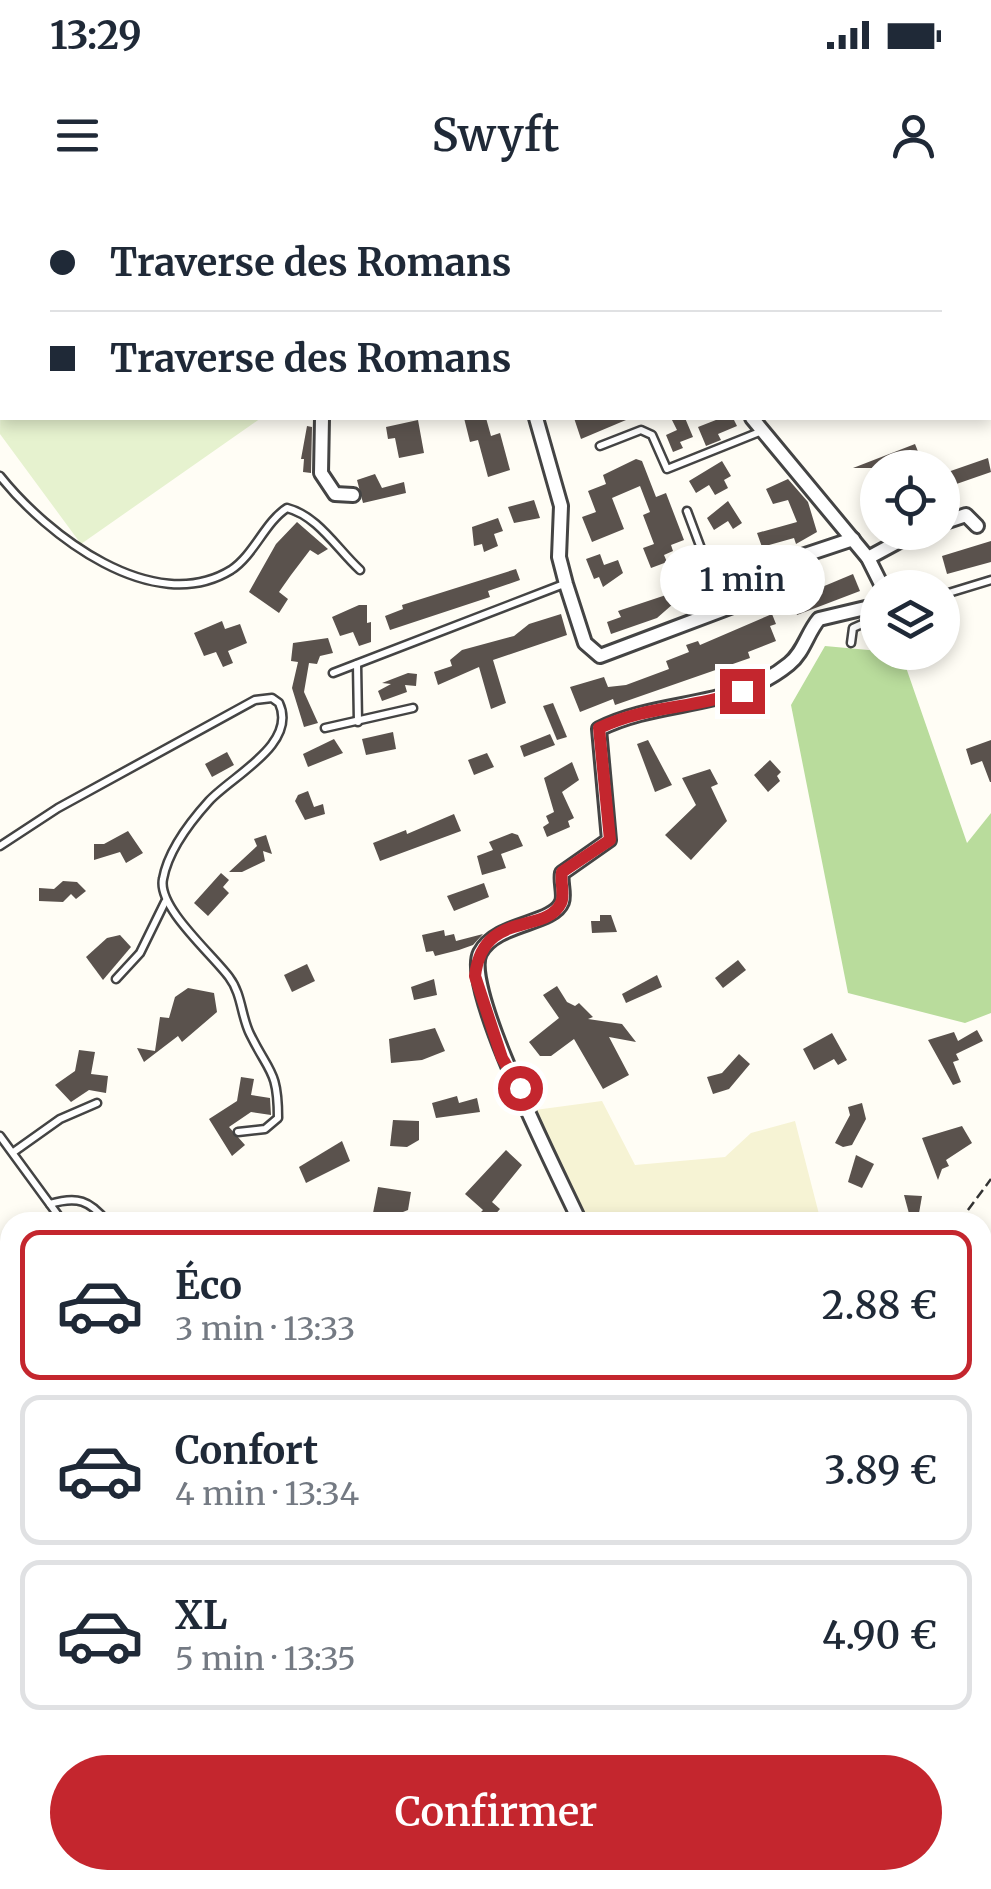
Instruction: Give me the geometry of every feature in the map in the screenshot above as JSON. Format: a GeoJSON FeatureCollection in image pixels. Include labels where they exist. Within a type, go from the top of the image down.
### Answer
{"type":"FeatureCollection","features":[{"type":"Feature","properties":{"kind":"street"},"geometry":{"type":"LineString","coordinates":[[322,420],[321,473],[336,494],[353,495]]}},
{"type":"Feature","properties":{"kind":"street"},"geometry":{"type":"LineString","coordinates":[[537,420],[562,506],[559,558],[585,644],[600,656],[762,596],[799,557],[853,540]]}},
{"type":"Feature","properties":{"kind":"street"},"geometry":{"type":"LineString","coordinates":[[754,420],[874,570]]}},
{"type":"Feature","properties":{"kind":"street"},"geometry":{"type":"LineString","coordinates":[[960,517],[966,515],[977,526]]}},
{"type":"Feature","properties":{"kind":"street"},"geometry":{"type":"LineString","coordinates":[[868,558],[883,550]]}},
{"type":"Feature","properties":{"kind":"street"},"geometry":{"type":"LineString","coordinates":[[575,1212],[502,1058],[475,976],[481,951],[500,932],[556,910],[564,899],[562,872],[610,840],[599,728],[650,708],[711,702],[742,691],[791,662],[820,620],[860,610]]}},
{"type":"Feature","properties":{"kind":"lane"},"geometry":{"type":"LineString","coordinates":[[600,446],[641,430],[652,435],[667,468],[763,431]]}},
{"type":"Feature","properties":{"kind":"lane"},"geometry":{"type":"LineString","coordinates":[[0,476],[30,510],[72,544],[150,583],[226,573],[286,508],[299,511],[322,530],[360,570]]}},
{"type":"Feature","properties":{"kind":"lane"},"geometry":{"type":"LineString","coordinates":[[687,510],[724,611]]}},
{"type":"Feature","properties":{"kind":"lane"},"geometry":{"type":"LineString","coordinates":[[960,589],[991,580]]}},
{"type":"Feature","properties":{"kind":"lane"},"geometry":{"type":"LineString","coordinates":[[332,673],[566,584]]}},
{"type":"Feature","properties":{"kind":"lane"},"geometry":{"type":"LineString","coordinates":[[851,643],[853,628],[860,625]]}},
{"type":"Feature","properties":{"kind":"lane"},"geometry":{"type":"LineString","coordinates":[[357,664],[358,722]]}},
{"type":"Feature","properties":{"kind":"lane"},"geometry":{"type":"LineString","coordinates":[[0,846],[58,808],[254,700],[272,698],[283,712],[272,745],[209,802],[170,858],[162,881],[166,902],[231,979],[249,1034],[278,1084],[278,1118],[265,1129],[238,1132]]}},
{"type":"Feature","properties":{"kind":"lane"},"geometry":{"type":"LineString","coordinates":[[325,728],[414,708]]}},
{"type":"Feature","properties":{"kind":"lane"},"geometry":{"type":"LineString","coordinates":[[116,979],[140,953],[166,902]]}},
{"type":"Feature","properties":{"kind":"lane"},"geometry":{"type":"LineString","coordinates":[[14,1150],[60,1119],[97,1102]]}},
{"type":"Feature","properties":{"kind":"lane"},"geometry":{"type":"LineString","coordinates":[[0,1136],[14,1150],[56,1212]]}},
{"type":"Feature","properties":{"kind":"lane"},"geometry":{"type":"LineString","coordinates":[[50,1204],[65,1199],[88,1202],[98,1212]]}},
{"type":"Feature","properties":{"kind":"path"},"geometry":{"type":"LineString","coordinates":[[966,1212],[991,1179]]}},
{"type":"Feature","properties":{"kind":"shaded area"},"geometry":{"type":"Polygon","coordinates":[[[602,1101],[635,1165],[725,1157],[751,1133],[795,1121],[818,1212],[581,1212],[535,1110],[602,1101]]]}},
{"type":"Feature","properties":{"kind":"green space"},"geometry":{"type":"Polygon","coordinates":[[[0,420],[258,420],[81,544],[0,434],[0,420]]]}},
{"type":"Feature","properties":{"kind":"green space"},"geometry":{"type":"Polygon","coordinates":[[[825,646],[860,649],[860,670],[907,670],[967,843],[991,813],[991,1013],[965,1023],[848,993],[791,705],[825,646]]]}},
{"type":"Feature","properties":{"kind":"building"},"geometry":{"type":"Polygon","coordinates":[[[418,420],[424,453],[399,458],[395,438],[388,439],[386,427],[418,420]]]}},
{"type":"Feature","properties":{"kind":"building"},"geometry":{"type":"Polygon","coordinates":[[[464,420],[487,420],[491,436],[500,433],[510,470],[488,477],[478,440],[470,442],[464,420]]]}},
{"type":"Feature","properties":{"kind":"building"},"geometry":{"type":"Polygon","coordinates":[[[575,420],[626,420],[581,439],[575,420]]]}},
{"type":"Feature","properties":{"kind":"building"},"geometry":{"type":"Polygon","coordinates":[[[672,420],[686,420],[693,437],[680,442],[683,448],[673,452],[666,435],[677,430],[672,420]]]}},
{"type":"Feature","properties":{"kind":"building"},"geometry":{"type":"Polygon","coordinates":[[[716,420],[734,420],[737,426],[718,434],[721,440],[706,446],[698,427],[716,420]]]}},
{"type":"Feature","properties":{"kind":"building"},"geometry":{"type":"Polygon","coordinates":[[[307,426],[312,427],[311,473],[303,472],[301,459],[307,426]]]}},
{"type":"Feature","properties":{"kind":"building"},"geometry":{"type":"Polygon","coordinates":[[[988,458],[991,472],[960,483],[960,468],[988,458]]]}},
{"type":"Feature","properties":{"kind":"building"},"geometry":{"type":"Polygon","coordinates":[[[636,459],[642,461],[656,497],[666,493],[684,540],[671,545],[673,551],[664,555],[667,562],[651,568],[643,548],[654,544],[643,515],[650,512],[640,486],[612,498],[624,529],[592,542],[582,517],[596,512],[588,491],[606,484],[603,475],[636,459]]]}},
{"type":"Feature","properties":{"kind":"building"},"geometry":{"type":"Polygon","coordinates":[[[722,461],[731,476],[724,480],[728,488],[715,495],[709,485],[696,493],[689,481],[722,461]]]}},
{"type":"Feature","properties":{"kind":"building"},"geometry":{"type":"Polygon","coordinates":[[[375,474],[382,488],[404,482],[406,493],[363,503],[357,480],[375,474]]]}},
{"type":"Feature","properties":{"kind":"building"},"geometry":{"type":"Polygon","coordinates":[[[788,479],[808,502],[817,532],[796,544],[794,538],[762,547],[757,533],[797,522],[788,500],[773,504],[766,489],[788,479]]]}},
{"type":"Feature","properties":{"kind":"building"},"geometry":{"type":"Polygon","coordinates":[[[534,500],[540,518],[514,523],[508,507],[534,500]]]}},
{"type":"Feature","properties":{"kind":"building"},"geometry":{"type":"Polygon","coordinates":[[[728,501],[742,523],[733,529],[728,521],[714,530],[707,518],[728,501]]]}},
{"type":"Feature","properties":{"kind":"building"},"geometry":{"type":"Polygon","coordinates":[[[498,518],[503,531],[494,534],[498,546],[484,552],[482,544],[474,546],[472,527],[498,518]]]}},
{"type":"Feature","properties":{"kind":"building"},"geometry":{"type":"Polygon","coordinates":[[[297,522],[328,549],[318,555],[310,550],[279,592],[288,599],[279,613],[249,592],[276,544],[297,522]]]}},
{"type":"Feature","properties":{"kind":"building"},"geometry":{"type":"Polygon","coordinates":[[[991,541],[991,562],[946,570],[942,556],[991,541]]]}},
{"type":"Feature","properties":{"kind":"building"},"geometry":{"type":"Polygon","coordinates":[[[600,554],[604,565],[618,560],[623,573],[603,587],[599,577],[594,579],[586,559],[600,554]]]}},
{"type":"Feature","properties":{"kind":"building"},"geometry":{"type":"Polygon","coordinates":[[[743,554],[749,570],[723,580],[717,564],[743,554]]]}},
{"type":"Feature","properties":{"kind":"building"},"geometry":{"type":"Polygon","coordinates":[[[516,569],[520,580],[488,591],[490,597],[390,630],[385,616],[403,609],[402,605],[516,569]]]}},
{"type":"Feature","properties":{"kind":"building"},"geometry":{"type":"Polygon","coordinates":[[[853,574],[860,591],[797,615],[791,600],[853,574]]]}},
{"type":"Feature","properties":{"kind":"building"},"geometry":{"type":"Polygon","coordinates":[[[686,578],[688,584],[700,580],[707,598],[695,603],[692,596],[673,604],[657,618],[611,634],[607,622],[621,617],[618,611],[675,592],[672,582],[686,578]]]}},
{"type":"Feature","properties":{"kind":"building"},"geometry":{"type":"Polygon","coordinates":[[[367,605],[371,642],[359,646],[353,632],[340,636],[332,617],[367,605]]]}},
{"type":"Feature","properties":{"kind":"building"},"geometry":{"type":"Polygon","coordinates":[[[561,614],[567,635],[493,660],[506,703],[491,709],[479,667],[438,685],[434,672],[452,666],[450,660],[462,650],[514,636],[529,624],[561,614]]]}},
{"type":"Feature","properties":{"kind":"building"},"geometry":{"type":"Polygon","coordinates":[[[772,614],[776,624],[770,626],[776,641],[748,652],[750,658],[615,705],[613,699],[580,712],[570,687],[604,677],[608,687],[626,685],[669,669],[666,661],[689,652],[686,645],[698,641],[700,645],[772,614]]]}},
{"type":"Feature","properties":{"kind":"building"},"geometry":{"type":"Polygon","coordinates":[[[222,621],[225,629],[240,624],[247,643],[228,651],[233,663],[223,667],[216,652],[204,656],[194,633],[222,621]]]}},
{"type":"Feature","properties":{"kind":"building"},"geometry":{"type":"Polygon","coordinates":[[[328,638],[333,653],[320,656],[317,664],[309,663],[304,692],[318,723],[304,727],[292,688],[298,662],[291,661],[293,643],[328,638]]]}},
{"type":"Feature","properties":{"kind":"building"},"geometry":{"type":"Polygon","coordinates":[[[408,673],[417,674],[416,686],[405,685],[407,692],[382,701],[378,691],[391,684],[382,683],[408,673]]]}},
{"type":"Feature","properties":{"kind":"building"},"geometry":{"type":"Polygon","coordinates":[[[553,703],[567,737],[557,740],[543,706],[553,703]]]}},
{"type":"Feature","properties":{"kind":"building"},"geometry":{"type":"Polygon","coordinates":[[[393,732],[396,749],[366,755],[362,739],[393,732]]]}},
{"type":"Feature","properties":{"kind":"building"},"geometry":{"type":"Polygon","coordinates":[[[550,734],[555,745],[524,757],[520,746],[550,734]]]}},
{"type":"Feature","properties":{"kind":"building"},"geometry":{"type":"Polygon","coordinates":[[[334,739],[343,753],[308,767],[303,754],[334,739]]]}},
{"type":"Feature","properties":{"kind":"building"},"geometry":{"type":"Polygon","coordinates":[[[648,740],[672,785],[655,792],[637,744],[648,740]]]}},
{"type":"Feature","properties":{"kind":"building"},"geometry":{"type":"Polygon","coordinates":[[[991,740],[990,782],[982,761],[971,765],[966,749],[991,740]]]}},
{"type":"Feature","properties":{"kind":"building"},"geometry":{"type":"Polygon","coordinates":[[[227,752],[234,765],[212,777],[205,764],[227,752]]]}},
{"type":"Feature","properties":{"kind":"building"},"geometry":{"type":"Polygon","coordinates":[[[487,753],[494,767],[474,775],[468,760],[487,753]]]}},
{"type":"Feature","properties":{"kind":"building"},"geometry":{"type":"Polygon","coordinates":[[[770,760],[781,772],[777,776],[780,781],[768,792],[754,775],[770,760]]]}},
{"type":"Feature","properties":{"kind":"building"},"geometry":{"type":"Polygon","coordinates":[[[572,762],[579,780],[562,792],[574,818],[568,821],[570,827],[547,837],[543,827],[549,823],[546,816],[554,812],[544,778],[572,762]]]}},
{"type":"Feature","properties":{"kind":"building"},"geometry":{"type":"Polygon","coordinates":[[[710,769],[718,784],[711,787],[727,821],[691,860],[665,835],[696,805],[682,778],[710,769]]]}},
{"type":"Feature","properties":{"kind":"building"},"geometry":{"type":"Polygon","coordinates":[[[308,791],[314,807],[323,804],[325,814],[305,820],[295,801],[308,791]]]}},
{"type":"Feature","properties":{"kind":"building"},"geometry":{"type":"Polygon","coordinates":[[[454,814],[461,831],[380,861],[373,843],[454,814]]]}},
{"type":"Feature","properties":{"kind":"building"},"geometry":{"type":"Polygon","coordinates":[[[128,831],[143,853],[126,863],[120,852],[94,860],[94,844],[104,844],[128,831]]]}},
{"type":"Feature","properties":{"kind":"building"},"geometry":{"type":"Polygon","coordinates":[[[512,833],[518,835],[523,846],[501,854],[506,868],[482,875],[477,856],[493,850],[489,842],[512,833]]]}},
{"type":"Feature","properties":{"kind":"building"},"geometry":{"type":"Polygon","coordinates":[[[266,835],[272,854],[263,851],[265,861],[242,872],[229,872],[257,846],[254,839],[266,835]]]}},
{"type":"Feature","properties":{"kind":"building"},"geometry":{"type":"Polygon","coordinates":[[[221,873],[229,880],[223,887],[229,893],[208,916],[194,903],[221,873]]]}},
{"type":"Feature","properties":{"kind":"building"},"geometry":{"type":"Polygon","coordinates":[[[63,881],[77,882],[86,891],[76,899],[71,894],[63,902],[39,901],[39,888],[54,889],[63,881]]]}},
{"type":"Feature","properties":{"kind":"building"},"geometry":{"type":"Polygon","coordinates":[[[484,883],[489,897],[454,911],[447,896],[484,883]]]}},
{"type":"Feature","properties":{"kind":"building"},"geometry":{"type":"Polygon","coordinates":[[[600,915],[611,915],[617,932],[592,933],[591,921],[600,921],[600,915]]]}},
{"type":"Feature","properties":{"kind":"building"},"geometry":{"type":"Polygon","coordinates":[[[444,930],[445,936],[454,934],[456,941],[483,934],[473,945],[459,950],[435,956],[433,951],[426,952],[422,935],[444,930]]]}},
{"type":"Feature","properties":{"kind":"building"},"geometry":{"type":"Polygon","coordinates":[[[120,935],[131,947],[103,980],[86,957],[107,938],[120,935]]]}},
{"type":"Feature","properties":{"kind":"building"},"geometry":{"type":"Polygon","coordinates":[[[738,960],[746,970],[723,988],[715,978],[738,960]]]}},
{"type":"Feature","properties":{"kind":"building"},"geometry":{"type":"Polygon","coordinates":[[[307,964],[315,981],[292,992],[284,975],[307,964]]]}},
{"type":"Feature","properties":{"kind":"building"},"geometry":{"type":"Polygon","coordinates":[[[657,975],[662,987],[626,1003],[622,994],[657,975]]]}},
{"type":"Feature","properties":{"kind":"building"},"geometry":{"type":"Polygon","coordinates":[[[434,979],[437,995],[414,1000],[411,987],[434,979]]]}},
{"type":"Feature","properties":{"kind":"building"},"geometry":{"type":"Polygon","coordinates":[[[557,986],[567,1002],[575,1006],[579,1003],[593,1017],[588,1019],[622,1024],[636,1042],[609,1037],[629,1075],[603,1089],[574,1039],[551,1056],[540,1056],[529,1042],[559,1018],[543,995],[557,986]]]}},
{"type":"Feature","properties":{"kind":"building"},"geometry":{"type":"Polygon","coordinates":[[[188,988],[214,993],[217,1012],[182,1042],[178,1036],[144,1062],[137,1048],[155,1051],[160,1017],[169,1018],[175,997],[188,988]]]}},
{"type":"Feature","properties":{"kind":"building"},"geometry":{"type":"Polygon","coordinates":[[[435,1028],[445,1051],[422,1060],[391,1063],[389,1039],[435,1028]]]}},
{"type":"Feature","properties":{"kind":"building"},"geometry":{"type":"Polygon","coordinates":[[[977,1030],[983,1041],[956,1054],[959,1060],[953,1062],[961,1082],[953,1085],[928,1040],[954,1032],[958,1041],[977,1030]]]}},
{"type":"Feature","properties":{"kind":"building"},"geometry":{"type":"Polygon","coordinates":[[[832,1033],[847,1060],[838,1065],[834,1059],[814,1070],[803,1049],[832,1033]]]}},
{"type":"Feature","properties":{"kind":"building"},"geometry":{"type":"Polygon","coordinates":[[[79,1050],[95,1052],[91,1074],[108,1076],[106,1093],[89,1090],[71,1102],[55,1085],[75,1071],[79,1050]]]}},
{"type":"Feature","properties":{"kind":"building"},"geometry":{"type":"Polygon","coordinates":[[[739,1054],[750,1064],[729,1089],[713,1094],[707,1077],[722,1073],[739,1054]]]}},
{"type":"Feature","properties":{"kind":"building"},"geometry":{"type":"Polygon","coordinates":[[[241,1077],[254,1079],[251,1095],[270,1098],[271,1115],[251,1112],[229,1127],[245,1145],[232,1156],[209,1119],[237,1101],[241,1077]]]}},
{"type":"Feature","properties":{"kind":"building"},"geometry":{"type":"Polygon","coordinates":[[[457,1096],[459,1103],[477,1098],[480,1112],[436,1118],[432,1103],[457,1096]]]}},
{"type":"Feature","properties":{"kind":"building"},"geometry":{"type":"Polygon","coordinates":[[[862,1103],[866,1119],[852,1145],[843,1147],[835,1143],[850,1115],[848,1107],[862,1103]]]}},
{"type":"Feature","properties":{"kind":"building"},"geometry":{"type":"Polygon","coordinates":[[[393,1120],[419,1121],[419,1140],[407,1147],[390,1146],[393,1120]]]}},
{"type":"Feature","properties":{"kind":"building"},"geometry":{"type":"Polygon","coordinates":[[[962,1126],[972,1143],[946,1160],[949,1166],[942,1169],[938,1180],[922,1138],[962,1126]]]}},
{"type":"Feature","properties":{"kind":"building"},"geometry":{"type":"Polygon","coordinates":[[[342,1141],[350,1161],[306,1183],[299,1167],[342,1141]]]}},
{"type":"Feature","properties":{"kind":"building"},"geometry":{"type":"Polygon","coordinates":[[[506,1150],[522,1165],[492,1202],[500,1209],[497,1212],[481,1212],[465,1194],[506,1150]]]}},
{"type":"Feature","properties":{"kind":"building"},"geometry":{"type":"Polygon","coordinates":[[[856,1155],[874,1164],[862,1188],[848,1182],[856,1155]]]}},
{"type":"Feature","properties":{"kind":"building"},"geometry":{"type":"Polygon","coordinates":[[[378,1187],[411,1192],[408,1210],[373,1212],[378,1187]]]}},
{"type":"Feature","properties":{"kind":"building"},"geometry":{"type":"Polygon","coordinates":[[[904,1195],[922,1196],[919,1212],[909,1212],[904,1195]]]}},
{"type":"Feature","properties":{"kind":"route"},"geometry":{"type":"LineString","coordinates":[[520,1088],[502,1058],[475,976],[477,962],[481,951],[500,932],[556,910],[564,899],[562,872],[610,840],[599,728],[650,708],[711,702],[742,691]]}}]}
